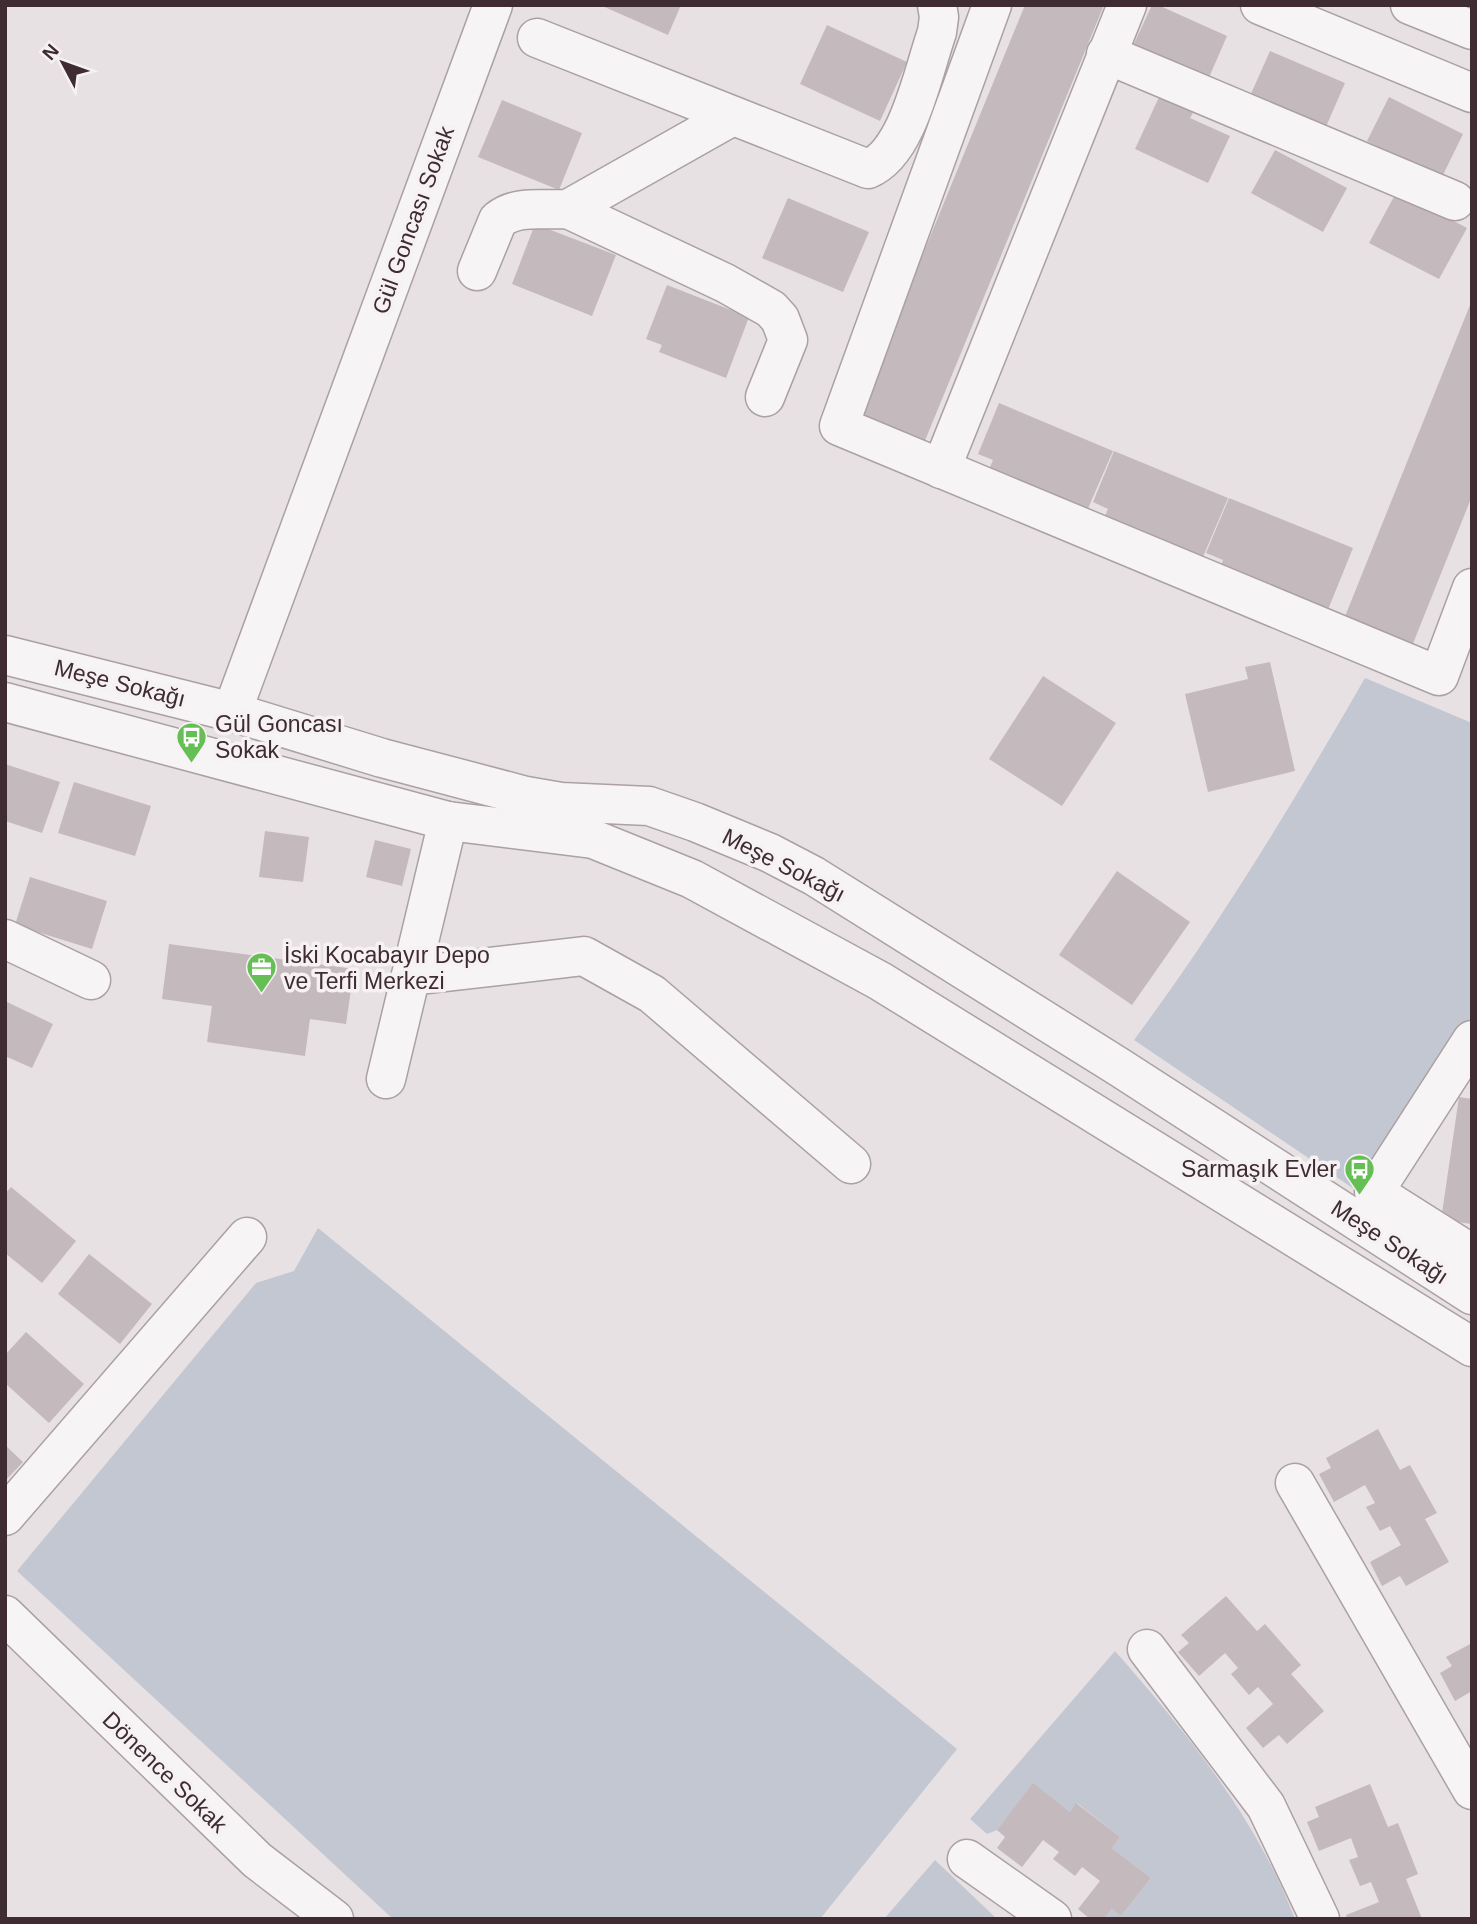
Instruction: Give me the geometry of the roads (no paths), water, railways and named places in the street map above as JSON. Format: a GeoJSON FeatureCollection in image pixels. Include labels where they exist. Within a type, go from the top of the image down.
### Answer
{"type":"FeatureCollection","features":[{"type":"Feature","properties":{"kind":"street","name":"Gül Goncası Sokak"},"geometry":{"type":"LineString","coordinates":[[232,712],[493,5]]}},
{"type":"Feature","properties":{"kind":"street"},"geometry":{"type":"LineString","coordinates":[[537,38],[868,169],[881,163],[900,140],[936,32],[939,17],[937,5]]}},
{"type":"Feature","properties":{"kind":"street"},"geometry":{"type":"LineString","coordinates":[[992,5],[839,426],[1439,676],[1472,588]]}},
{"type":"Feature","properties":{"kind":"street"},"geometry":{"type":"LineString","coordinates":[[941,469],[1127,5]]}},
{"type":"Feature","properties":{"kind":"street"},"geometry":{"type":"LineString","coordinates":[[1260,5],[1472,93]]}},
{"type":"Feature","properties":{"kind":"street"},"geometry":{"type":"LineString","coordinates":[[1410,5],[1472,30]]}},
{"type":"Feature","properties":{"kind":"street"},"geometry":{"type":"LineString","coordinates":[[1106,54],[1455,201]]}},
{"type":"Feature","properties":{"kind":"street"},"geometry":{"type":"LineString","coordinates":[[477,271],[498,220],[505,214],[525,209],[537,212],[568,209],[731,117]]}},
{"type":"Feature","properties":{"kind":"street"},"geometry":{"type":"LineString","coordinates":[[568,209],[724,283],[771,309],[780,320],[788,340],[765,397]]}},
{"type":"Feature","properties":{"kind":"street","name":"Meşe Sokağı"},"geometry":{"type":"LineString","coordinates":[[5,654],[232,712],[382,758],[526,796],[561,802],[649,806],[695,821],[770,853],[814,876],[1119,1066],[1469,1277]]}},
{"type":"Feature","properties":{"kind":"street","name":"Meşe Sokağı"},"geometry":{"type":"LineString","coordinates":[[5,702],[448,821],[593,839],[692,879],[880,981],[1472,1347]]}},
{"type":"Feature","properties":{"kind":"street"},"geometry":{"type":"LineString","coordinates":[[387,1079],[448,821]]}},
{"type":"Feature","properties":{"kind":"street"},"geometry":{"type":"LineString","coordinates":[[5,939],[91,981]]}},
{"type":"Feature","properties":{"kind":"street"},"geometry":{"type":"LineString","coordinates":[[411,976],[584,956],[652,994],[851,1164]]}},
{"type":"Feature","properties":{"kind":"street"},"geometry":{"type":"LineString","coordinates":[[1469,1277],[1374,1192],[1472,1040]]}},
{"type":"Feature","properties":{"kind":"street"},"geometry":{"type":"LineString","coordinates":[[5,1516],[247,1237]]}},
{"type":"Feature","properties":{"kind":"street"},"geometry":{"type":"LineString","coordinates":[[1294,1483],[1472,1790]]}},
{"type":"Feature","properties":{"kind":"street","name":"Dönence Sokak"},"geometry":{"type":"LineString","coordinates":[[5,1615],[257,1860],[334,1919]]}},
{"type":"Feature","properties":{"kind":"street"},"geometry":{"type":"LineString","coordinates":[[1147,1649],[1266,1806],[1320,1919]]}},
{"type":"Feature","properties":{"kind":"street"},"geometry":{"type":"LineString","coordinates":[[967,1860],[1052,1919]]}},
{"type":"Feature","properties":{"kind":"place","name":"Gül Goncası Sokak"},"geometry":{"type":"Point","coordinates":[192,764]}},
{"type":"Feature","properties":{"kind":"place","name":"İski Kocabayır Depo ve Terfi Merkezi"},"geometry":{"type":"Point","coordinates":[261,995]}},
{"type":"Feature","properties":{"kind":"place","name":"Sarmaşık Evler"},"geometry":{"type":"Point","coordinates":[1360,1196]}}]}
